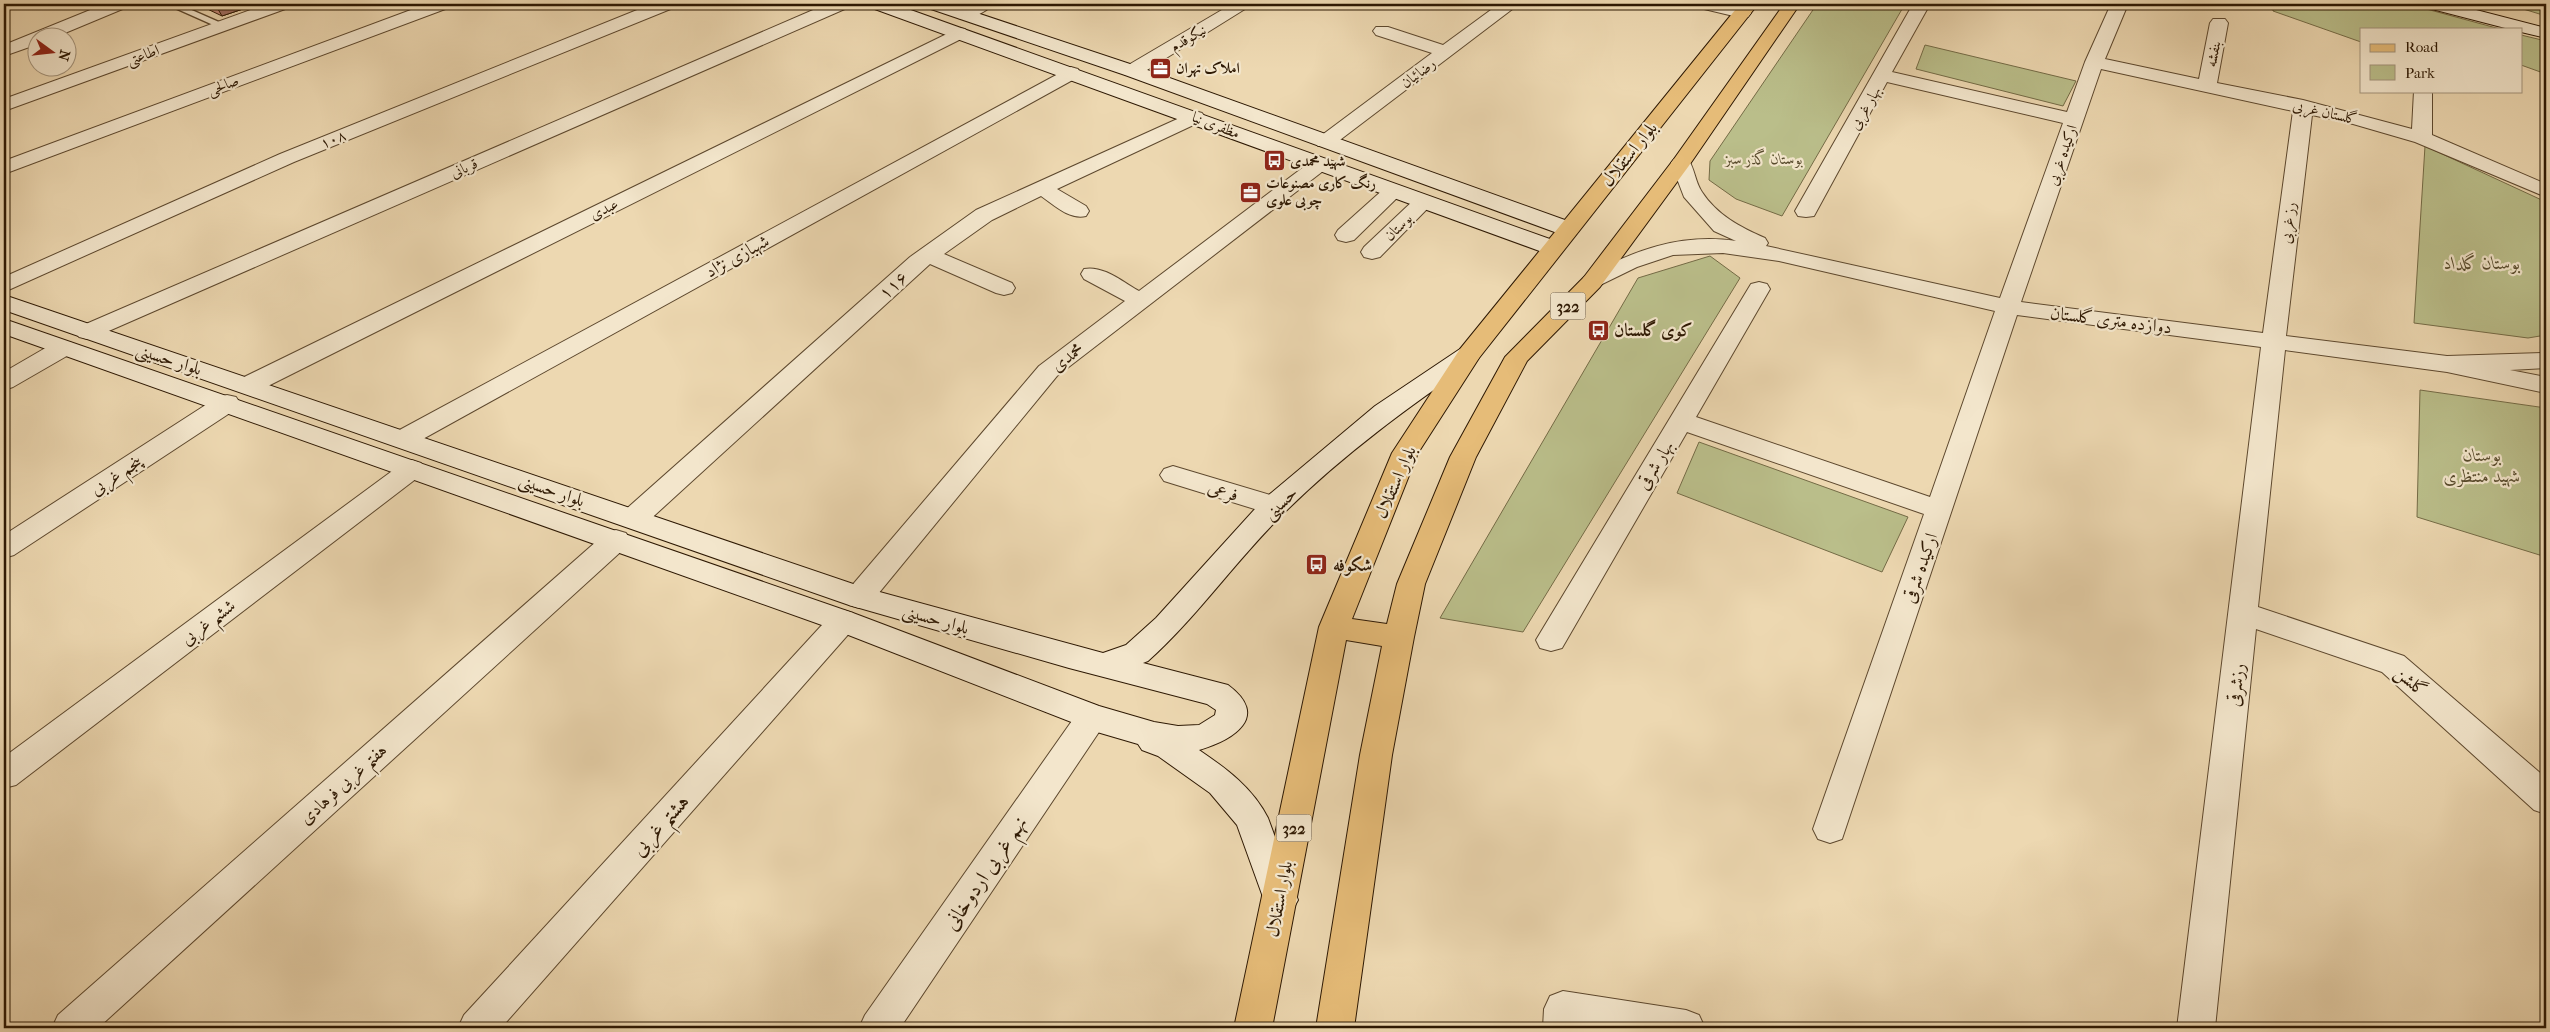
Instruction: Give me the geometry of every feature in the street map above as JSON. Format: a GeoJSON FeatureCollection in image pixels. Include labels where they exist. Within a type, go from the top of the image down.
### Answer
{"type":"FeatureCollection","features":[{"type":"Feature","properties":{"kind":"main road","name":"322"},"geometry":{"type":"LineString","coordinates":[[1335,1028],[1376,755],[1399,637],[1412,584],[1463,457],[1517,357],[1592,282],[1681,163],[1792,4]]}},
{"type":"Feature","properties":{"kind":"main road","name":"بلوار استقلال"},"geometry":{"type":"LineString","coordinates":[[1253,1028],[1334,626],[1405,453],[1469,354],[1560,238],[1746,9]]}},
{"type":"Feature","properties":{"kind":"main road"},"geometry":{"type":"LineString","coordinates":[[1334,626],[1399,637]]}},
{"type":"Feature","properties":{"kind":"street"},"geometry":{"type":"LineString","coordinates":[[4,51],[119,4]]}},
{"type":"Feature","properties":{"kind":"street","name":"اطاعتی"},"geometry":{"type":"LineString","coordinates":[[4,105],[282,4]]}},
{"type":"Feature","properties":{"kind":"street","name":"صالحی"},"geometry":{"type":"LineString","coordinates":[[4,168],[442,4]]}},
{"type":"Feature","properties":{"kind":"street","name":"۱۰۸"},"geometry":{"type":"LineString","coordinates":[[4,285],[287,158],[667,4]]}},
{"type":"Feature","properties":{"kind":"street","name":"قربانی"},"geometry":{"type":"LineString","coordinates":[[87,332],[841,4]]}},
{"type":"Feature","properties":{"kind":"street","name":"مظفری نیا"},"geometry":{"type":"LineString","coordinates":[[878,4],[961,23],[1132,71],[1323,153],[1393,191],[1495,227],[1560,238]]}},
{"type":"Feature","properties":{"kind":"street","name":"مظفری نیا"},"geometry":{"type":"LineString","coordinates":[[934,4],[961,23],[1070,73],[1195,117],[1499,204],[1560,238]]}},
{"type":"Feature","properties":{"kind":"street","name":"عبدی"},"geometry":{"type":"LineString","coordinates":[[249,385],[961,23],[984,4]]}},
{"type":"Feature","properties":{"kind":"street","name":"نیکوقدم"},"geometry":{"type":"LineString","coordinates":[[1132,71],[1244,4]]}},
{"type":"Feature","properties":{"kind":"street","name":"رضائیان"},"geometry":{"type":"LineString","coordinates":[[1323,153],[1446,52],[1510,4]]}},
{"type":"Feature","properties":{"kind":"street"},"geometry":{"type":"LineString","coordinates":[[1706,4],[1746,9]]}},
{"type":"Feature","properties":{"kind":"street","name":"بهار غربی"},"geometry":{"type":"LineString","coordinates":[[1806,211],[1884,76],[1922,4]]}},
{"type":"Feature","properties":{"kind":"street","name":"ارکیده غربی"},"geometry":{"type":"LineString","coordinates":[[2008,307],[2094,62],[2120,4]]}},
{"type":"Feature","properties":{"kind":"street"},"geometry":{"type":"LineString","coordinates":[[2434,4],[2546,34]]}},
{"type":"Feature","properties":{"kind":"street"},"geometry":{"type":"LineString","coordinates":[[2478,4],[2546,23]]}},
{"type":"Feature","properties":{"kind":"street","name":"بنفشه"},"geometry":{"type":"LineString","coordinates":[[2207,86],[2218,23]]}},
{"type":"Feature","properties":{"kind":"street"},"geometry":{"type":"LineString","coordinates":[[1382,32],[1446,52]]}},
{"type":"Feature","properties":{"kind":"street","name":"گلستان غربی"},"geometry":{"type":"LineString","coordinates":[[2094,62],[2303,106],[2422,138],[2546,190]]}},
{"type":"Feature","properties":{"kind":"street","name":"شهبازی نژاد"},"geometry":{"type":"LineString","coordinates":[[403,439],[1070,73]]}},
{"type":"Feature","properties":{"kind":"street"},"geometry":{"type":"LineString","coordinates":[[1884,76],[2074,120]]}},
{"type":"Feature","properties":{"kind":"street"},"geometry":{"type":"LineString","coordinates":[[2422,138],[2423,92]]}},
{"type":"Feature","properties":{"kind":"street","name":"رز غربی"},"geometry":{"type":"LineString","coordinates":[[2273,341],[2303,106]]}},
{"type":"Feature","properties":{"kind":"street","name":"۱۱۶"},"geometry":{"type":"LineString","coordinates":[[625,529],[929,255],[984,215],[1195,117]]}},
{"type":"Feature","properties":{"kind":"street","name":"محمدی"},"geometry":{"type":"LineString","coordinates":[[851,609],[1048,371],[1140,300],[1323,153]]}},
{"type":"Feature","properties":{"kind":"street"},"geometry":{"type":"LineString","coordinates":[[1681,163],[1691,193],[1722,226],[1779,254]]}},
{"type":"Feature","properties":{"kind":"street"},"geometry":{"type":"LineString","coordinates":[[1042,188],[1078,211]]}},
{"type":"Feature","properties":{"kind":"street"},"geometry":{"type":"LineString","coordinates":[[1346,235],[1393,191]]}},
{"type":"Feature","properties":{"kind":"street","name":"بوستان"},"geometry":{"type":"LineString","coordinates":[[1372,252],[1423,202]]}},
{"type":"Feature","properties":{"kind":"street"},"geometry":{"type":"LineString","coordinates":[[1495,227],[1509,227],[1516,222],[1499,204]]}},
{"type":"Feature","properties":{"kind":"street"},"geometry":{"type":"LineString","coordinates":[[1592,282],[1629,262],[1671,248],[1723,246],[1779,254]]}},
{"type":"Feature","properties":{"kind":"street","name":"دوازده متری گلستان"},"geometry":{"type":"LineString","coordinates":[[1779,254],[2008,307],[2447,364]]}},
{"type":"Feature","properties":{"kind":"street"},"geometry":{"type":"LineString","coordinates":[[929,255],[1004,288]]}},
{"type":"Feature","properties":{"kind":"street"},"geometry":{"type":"LineString","coordinates":[[1092,274],[1140,300]]}},
{"type":"Feature","properties":{"kind":"street","name":"بهار شرقی"},"geometry":{"type":"LineString","coordinates":[[1551,640],[1759,289]]}},
{"type":"Feature","properties":{"kind":"street","name":"بلوار حسینی"},"geometry":{"type":"LineString","coordinates":[[4,302],[403,439],[625,529],[851,609],[1092,717],[1170,738],[1189,739],[1207,736],[1224,729],[1232,719],[1232,708],[1227,700],[1217,694],[1105,664],[851,609]]}},
{"type":"Feature","properties":{"kind":"street","name":"ارکیده شرقی"},"geometry":{"type":"LineString","coordinates":[[1830,829],[2008,307]]}},
{"type":"Feature","properties":{"kind":"street","name":"بلوار حسینی"},"geometry":{"type":"LineString","coordinates":[[4,326],[412,469],[625,529]]}},
{"type":"Feature","properties":{"kind":"street","name":"رزشرقی"},"geometry":{"type":"LineString","coordinates":[[2196,1028],[2273,341]]}},
{"type":"Feature","properties":{"kind":"street"},"geometry":{"type":"LineString","coordinates":[[4,382],[63,348]]}},
{"type":"Feature","properties":{"kind":"street","name":"حسینی"},"geometry":{"type":"LineString","coordinates":[[1105,664],[1137,652],[1167,626],[1274,506],[1384,412],[1469,354]]}},
{"type":"Feature","properties":{"kind":"street"},"geometry":{"type":"LineString","coordinates":[[2447,364],[2546,361]]}},
{"type":"Feature","properties":{"kind":"street"},"geometry":{"type":"LineString","coordinates":[[2447,364],[2546,385]]}},
{"type":"Feature","properties":{"kind":"street","name":"پنجم غربی"},"geometry":{"type":"LineString","coordinates":[[4,548],[227,403]]}},
{"type":"Feature","properties":{"kind":"street"},"geometry":{"type":"LineString","coordinates":[[1681,421],[1940,510]]}},
{"type":"Feature","properties":{"kind":"street","name":"ششم غربی"},"geometry":{"type":"LineString","coordinates":[[4,775],[412,469]]}},
{"type":"Feature","properties":{"kind":"street","name":"فرعی"},"geometry":{"type":"LineString","coordinates":[[1172,475],[1274,506]]}},
{"type":"Feature","properties":{"kind":"street","name":"هفتم غربی فرهادی"},"geometry":{"type":"LineString","coordinates":[[70,1028],[625,529]]}},
{"type":"Feature","properties":{"kind":"street","name":"هشتم غربی"},"geometry":{"type":"LineString","coordinates":[[477,1028],[851,609]]}},
{"type":"Feature","properties":{"kind":"street","name":"گلشن"},"geometry":{"type":"LineString","coordinates":[[2244,613],[2393,664],[2536,789],[2546,800]]}},
{"type":"Feature","properties":{"kind":"street"},"geometry":{"type":"LineString","coordinates":[[1092,717],[1169,747],[1222,782],[1251,818],[1280,900]]}},
{"type":"Feature","properties":{"kind":"street","name":"نهم غربی اردوخانی"},"geometry":{"type":"LineString","coordinates":[[878,1028],[1092,717]]}},
{"type":"Feature","properties":{"kind":"street"},"geometry":{"type":"LineString","coordinates":[[1562,1028],[1563,1009],[1686,1028]]}},
{"type":"Feature","properties":{"kind":"lane"},"geometry":{"type":"LineString","coordinates":[[171,4],[223,26]]}},
{"type":"Feature","properties":{"kind":"green space","name":"بوستان گذر سبز"},"geometry":{"type":"Polygon","coordinates":[[[1817,4],[1905,4],[1782,216],[1736,199],[1709,180],[1710,161],[1817,4]]]}},
{"type":"Feature","properties":{"kind":"green space"},"geometry":{"type":"Polygon","coordinates":[[[2273,4],[2408,4],[2496,28],[2360,28],[2360,42],[2273,11],[2273,4]]]}},
{"type":"Feature","properties":{"kind":"green space"},"geometry":{"type":"Polygon","coordinates":[[[2507,4],[2546,4],[2546,16],[2507,4]]]}},
{"type":"Feature","properties":{"kind":"green space"},"geometry":{"type":"Polygon","coordinates":[[[2522,35],[2546,41],[2546,74],[2522,65],[2522,35]]]}},
{"type":"Feature","properties":{"kind":"green space"},"geometry":{"type":"Polygon","coordinates":[[[1925,45],[2076,81],[2063,106],[1916,69],[1925,45]]]}},
{"type":"Feature","properties":{"kind":"green space","name":"بوستان گلداد"},"geometry":{"type":"Polygon","coordinates":[[[2425,146],[2546,202],[2546,335],[2528,338],[2414,323],[2425,146]]]}},
{"type":"Feature","properties":{"kind":"green space"},"geometry":{"type":"Polygon","coordinates":[[[1710,256],[1740,278],[1523,632],[1440,618],[1638,278],[1710,256]]]}},
{"type":"Feature","properties":{"kind":"green space","name":"بوستان شهید منتظری"},"geometry":{"type":"Polygon","coordinates":[[[2420,390],[2546,408],[2546,557],[2417,517],[2420,390]]]}},
{"type":"Feature","properties":{"kind":"green space"},"geometry":{"type":"Polygon","coordinates":[[[1699,442],[1908,517],[1882,572],[1677,493],[1699,442]]]}},
{"type":"Feature","properties":{"kind":"place","name":"املاک تهران"},"geometry":{"type":"Point","coordinates":[1160,68]}},
{"type":"Feature","properties":{"kind":"place","name":"شهید محمدی"},"geometry":{"type":"Point","coordinates":[1274,161]}},
{"type":"Feature","properties":{"kind":"place","name":"رنگ کاری مصنوعات چوبی علوی"},"geometry":{"type":"Point","coordinates":[1250,192]}},
{"type":"Feature","properties":{"kind":"place","name":"کوی گلستان"},"geometry":{"type":"Point","coordinates":[1598,330]}},
{"type":"Feature","properties":{"kind":"place","name":"شکوفه"},"geometry":{"type":"Point","coordinates":[1317,565]}}]}
